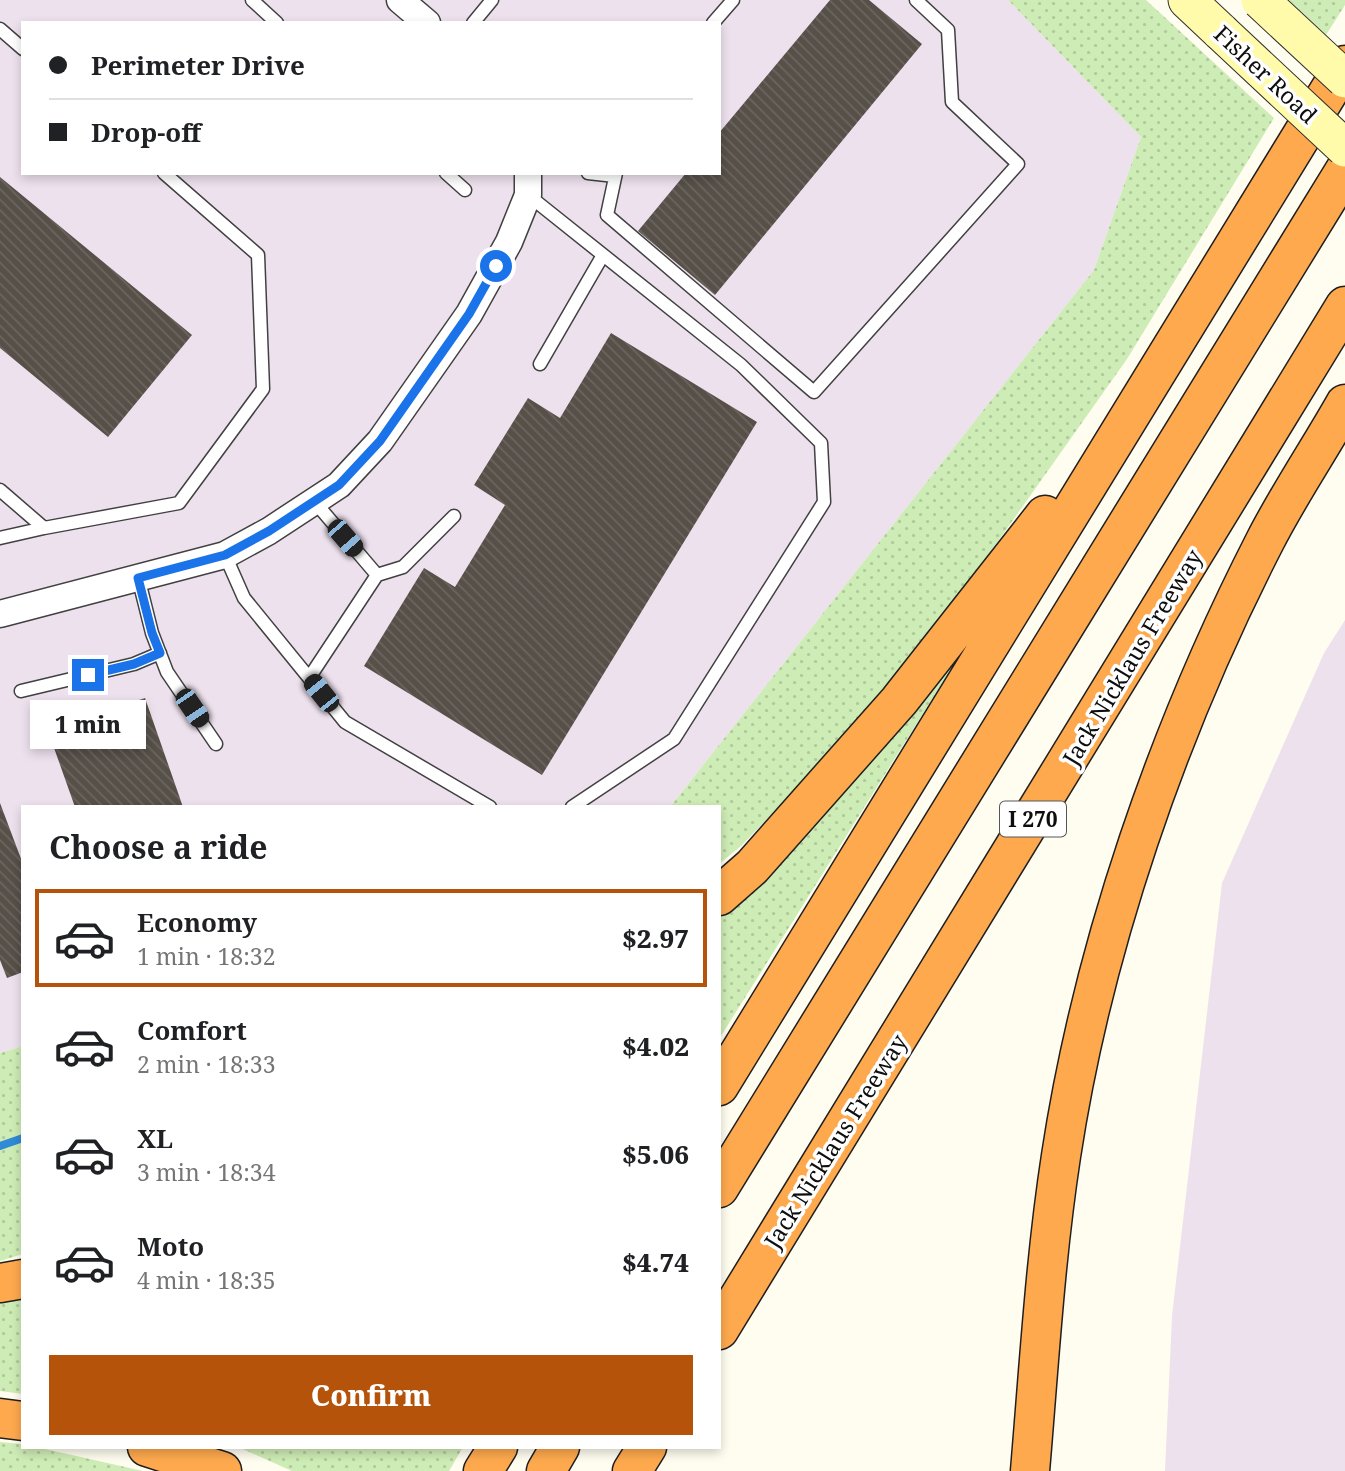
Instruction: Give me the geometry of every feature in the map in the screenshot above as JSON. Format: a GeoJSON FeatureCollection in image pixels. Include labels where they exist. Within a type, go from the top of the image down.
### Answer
{"type":"FeatureCollection","features":[{"type":"Feature","properties":{"kind":"highway"},"geometry":{"type":"LineString","coordinates":[[721,1083],[1345,65]]}},
{"type":"Feature","properties":{"kind":"highway"},"geometry":{"type":"LineString","coordinates":[[721,1185],[1345,170]]}},
{"type":"Feature","properties":{"kind":"highway","name":"Jack Nicklaus Freeway"},"geometry":{"type":"LineString","coordinates":[[721,1327],[1345,306]]}},
{"type":"Feature","properties":{"kind":"highway"},"geometry":{"type":"LineString","coordinates":[[721,894],[752,867],[899,701],[1157,373]]}},
{"type":"Feature","properties":{"kind":"highway"},"geometry":{"type":"LineString","coordinates":[[1030,1471],[1045,1295],[1061,1155],[1084,1043],[1118,905],[1154,797],[1205,670],[1266,540],[1345,404]]}},
{"type":"Feature","properties":{"kind":"highway"},"geometry":{"type":"LineString","coordinates":[[0,1283],[21,1279]]}},
{"type":"Feature","properties":{"kind":"highway"},"geometry":{"type":"LineString","coordinates":[[1041,1471],[1045,1295]]}},
{"type":"Feature","properties":{"kind":"highway"},"geometry":{"type":"LineString","coordinates":[[0,1418],[21,1421]]}},
{"type":"Feature","properties":{"kind":"highway"},"geometry":{"type":"LineString","coordinates":[[153,1449],[222,1471]]}},
{"type":"Feature","properties":{"kind":"highway"},"geometry":{"type":"LineString","coordinates":[[483,1471],[497,1449]]}},
{"type":"Feature","properties":{"kind":"highway"},"geometry":{"type":"LineString","coordinates":[[546,1471],[559,1449]]}},
{"type":"Feature","properties":{"kind":"highway"},"geometry":{"type":"LineString","coordinates":[[632,1471],[646,1449]]}},
{"type":"Feature","properties":{"kind":"main road","name":"Fisher Road"},"geometry":{"type":"LineString","coordinates":[[1187,0],[1345,148]]}},
{"type":"Feature","properties":{"kind":"main road"},"geometry":{"type":"LineString","coordinates":[[1260,0],[1345,79]]}},
{"type":"Feature","properties":{"kind":"street"},"geometry":{"type":"LineString","coordinates":[[400,0],[425,21]]}},
{"type":"Feature","properties":{"kind":"street"},"geometry":{"type":"LineString","coordinates":[[0,614],[225,555],[269,531],[339,485],[380,441],[469,314],[509,242],[528,184]]}},
{"type":"Feature","properties":{"kind":"lane"},"geometry":{"type":"LineString","coordinates":[[252,0],[275,21]]}},
{"type":"Feature","properties":{"kind":"lane"},"geometry":{"type":"LineString","coordinates":[[475,21],[492,0]]}},
{"type":"Feature","properties":{"kind":"lane"},"geometry":{"type":"LineString","coordinates":[[714,21],[733,0]]}},
{"type":"Feature","properties":{"kind":"lane"},"geometry":{"type":"LineString","coordinates":[[615,175],[607,215],[814,391],[1018,163],[952,103],[948,30],[916,0]]}},
{"type":"Feature","properties":{"kind":"lane"},"geometry":{"type":"LineString","coordinates":[[0,29],[21,47]]}},
{"type":"Feature","properties":{"kind":"lane"},"geometry":{"type":"LineString","coordinates":[[0,538],[179,503],[263,389],[258,255],[166,175]]}},
{"type":"Feature","properties":{"kind":"lane"},"geometry":{"type":"LineString","coordinates":[[448,175],[465,190]]}},
{"type":"Feature","properties":{"kind":"lane"},"geometry":{"type":"LineString","coordinates":[[528,184],[603,256],[741,365],[821,443],[824,502],[674,740],[575,805]]}},
{"type":"Feature","properties":{"kind":"lane"},"geometry":{"type":"LineString","coordinates":[[540,364],[603,256]]}},
{"type":"Feature","properties":{"kind":"lane"},"geometry":{"type":"LineString","coordinates":[[0,490],[44,528]]}},
{"type":"Feature","properties":{"kind":"lane"},"geometry":{"type":"LineString","coordinates":[[314,501],[377,575]]}},
{"type":"Feature","properties":{"kind":"lane"},"geometry":{"type":"LineString","coordinates":[[309,678],[377,575],[403,567],[454,516]]}},
{"type":"Feature","properties":{"kind":"lane"},"geometry":{"type":"LineString","coordinates":[[225,555],[244,598],[345,722],[488,805]]}},
{"type":"Feature","properties":{"kind":"lane"},"geometry":{"type":"LineString","coordinates":[[138,578],[152,633],[167,672],[216,744]]}},
{"type":"Feature","properties":{"kind":"lane"},"geometry":{"type":"LineString","coordinates":[[20,691],[134,664],[160,653]]}},
{"type":"Feature","properties":{"kind":"shaded area"},"geometry":{"type":"Polygon","coordinates":[[[0,0],[1008,0],[1141,137],[1094,270],[672,805],[21,805],[21,1047],[0,1053],[0,0]]]}},
{"type":"Feature","properties":{"kind":"shaded area"},"geometry":{"type":"Polygon","coordinates":[[[1345,620],[1345,1471],[1165,1471],[1172,1316],[1222,883],[1324,653],[1345,620]]]}},
{"type":"Feature","properties":{"kind":"green space"},"geometry":{"type":"Polygon","coordinates":[[[1008,0],[1146,0],[1274,118],[1127,359],[984,561],[846,737],[741,846],[721,862],[721,805],[672,805],[1094,270],[1141,137],[1008,0]]]}},
{"type":"Feature","properties":{"kind":"green space"},"geometry":{"type":"Polygon","coordinates":[[[1289,0],[1345,0],[1345,5],[1326,35],[1289,0]]]}},
{"type":"Feature","properties":{"kind":"green space"},"geometry":{"type":"Polygon","coordinates":[[[947,657],[954,664],[721,1036],[721,907],[947,657]]]}},
{"type":"Feature","properties":{"kind":"green space"},"geometry":{"type":"Polygon","coordinates":[[[21,1047],[21,1255],[0,1261],[0,1053],[21,1047]]]}},
{"type":"Feature","properties":{"kind":"green space"},"geometry":{"type":"Polygon","coordinates":[[[21,1290],[21,1394],[0,1391],[0,1295],[21,1290]]]}},
{"type":"Feature","properties":{"kind":"green space"},"geometry":{"type":"Polygon","coordinates":[[[0,1442],[21,1444],[21,1449],[45,1449],[143,1471],[0,1471],[0,1442]]]}},
{"type":"Feature","properties":{"kind":"green space"},"geometry":{"type":"Polygon","coordinates":[[[242,1449],[462,1449],[449,1471],[292,1471],[242,1449]]]}},
{"type":"Feature","properties":{"kind":"building"},"geometry":{"type":"Polygon","coordinates":[[[830,0],[869,0],[922,44],[715,295],[638,231],[684,175],[721,175],[721,131],[830,0]]]}},
{"type":"Feature","properties":{"kind":"building"},"geometry":{"type":"Polygon","coordinates":[[[0,177],[192,335],[108,437],[0,348],[0,177]]]}},
{"type":"Feature","properties":{"kind":"building"},"geometry":{"type":"Polygon","coordinates":[[[611,333],[757,422],[542,775],[364,666],[424,568],[455,587],[505,505],[474,485],[528,398],[560,418],[611,333]]]}},
{"type":"Feature","properties":{"kind":"building"},"geometry":{"type":"Polygon","coordinates":[[[145,698],[182,805],[74,805],[48,731],[145,698]]]}},
{"type":"Feature","properties":{"kind":"building"},"geometry":{"type":"Polygon","coordinates":[[[0,803],[21,859],[21,973],[7,978],[0,960],[0,803]]]}},
{"type":"Feature","properties":{"kind":"waterway"},"geometry":{"type":"LineString","coordinates":[[0,1146],[21,1139]]}},
{"type":"Feature","properties":{"kind":"route"},"geometry":{"type":"LineString","coordinates":[[88,675],[134,664],[160,653],[138,578],[225,555],[269,531],[339,485],[380,441],[469,314],[496,266]]}}]}
